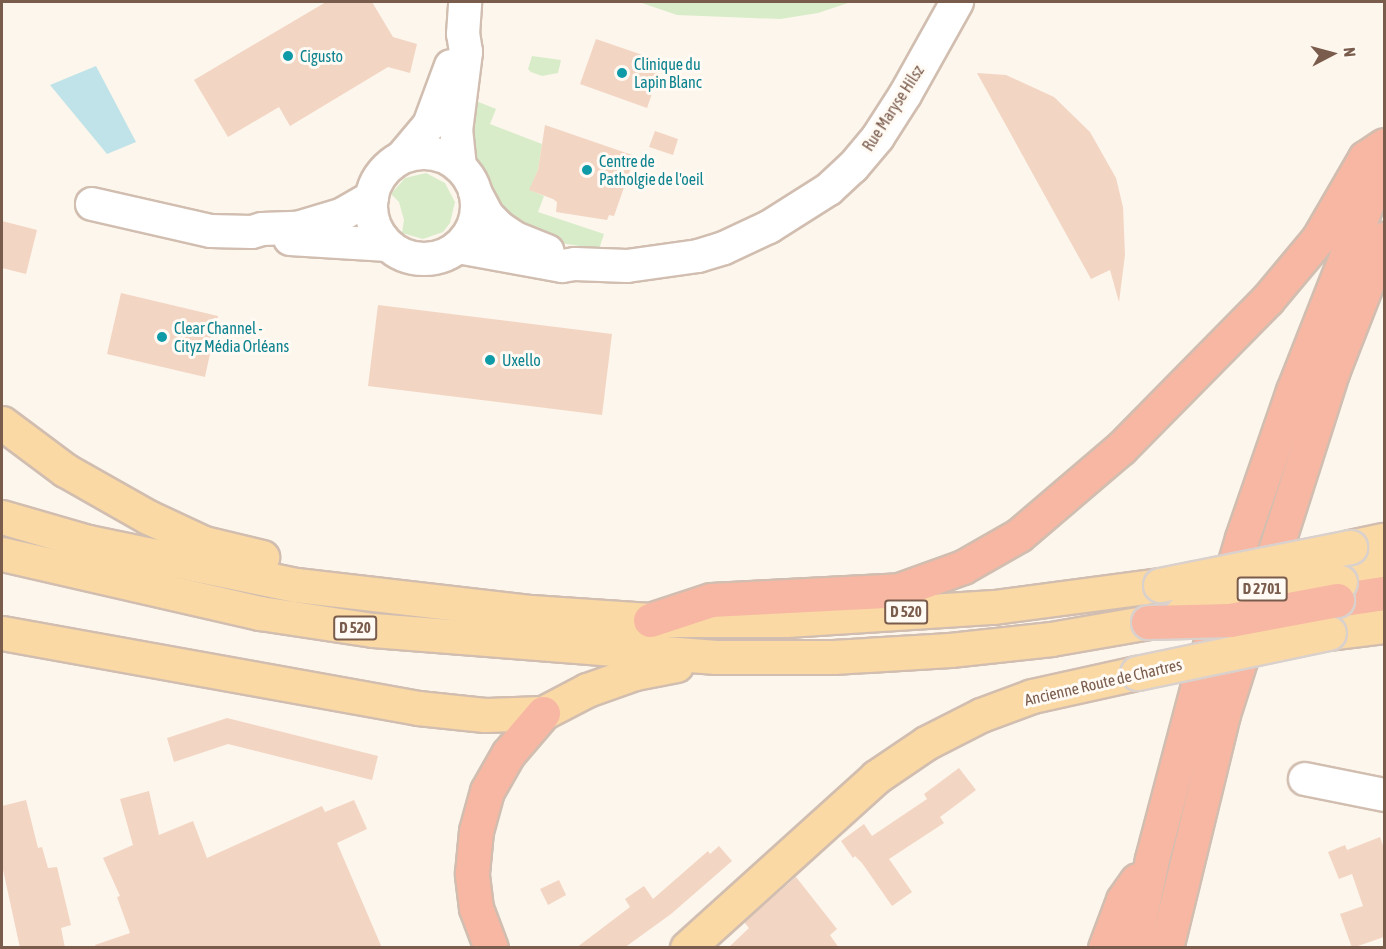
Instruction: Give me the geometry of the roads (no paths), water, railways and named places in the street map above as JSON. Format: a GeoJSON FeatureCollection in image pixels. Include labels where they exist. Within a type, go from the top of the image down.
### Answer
{"type":"FeatureCollection","features":[{"type":"Feature","properties":{"kind":"highway"},"geometry":{"type":"LineString","coordinates":[[650,620],[711,600],[899,590],[963,567],[1018,535],[1121,448],[1267,300],[1318,239],[1365,158],[1384,146]]}},
{"type":"Feature","properties":{"kind":"highway","name":"D 2701"},"geometry":{"type":"LineString","coordinates":[[1133,948],[1152,859],[1198,685],[1242,538],[1293,390],[1384,159]]}},
{"type":"Feature","properties":{"kind":"highway","name":"D 2701"},"geometry":{"type":"LineString","coordinates":[[1166,948],[1230,691],[1329,381],[1384,239]]}},
{"type":"Feature","properties":{"kind":"highway"},"geometry":{"type":"LineString","coordinates":[[1148,622],[1230,620],[1338,591],[1384,593]]}},
{"type":"Feature","properties":{"kind":"highway"},"geometry":{"type":"LineString","coordinates":[[490,948],[476,908],[472,873],[476,831],[487,791],[508,754],[543,713]]}},
{"type":"Feature","properties":{"kind":"highway"},"geometry":{"type":"LineString","coordinates":[[1105,948],[1123,900],[1152,859]]}},
{"type":"Feature","properties":{"kind":"main road"},"geometry":{"type":"LineString","coordinates":[[2,423],[65,470],[139,512],[204,543],[258,557],[362,573],[411,600]]}},
{"type":"Feature","properties":{"kind":"main road","name":"D 520"},"geometry":{"type":"LineString","coordinates":[[2,517],[88,542],[296,585],[531,612],[650,620],[785,620],[994,607],[1160,585],[1384,540]]}},
{"type":"Feature","properties":{"kind":"main road","name":"D 520"},"geometry":{"type":"LineString","coordinates":[[2,554],[260,613],[373,630],[716,657],[833,657],[950,650],[1051,639],[1148,622]]}},
{"type":"Feature","properties":{"kind":"main road"},"geometry":{"type":"LineString","coordinates":[[1338,591],[1384,573]]}},
{"type":"Feature","properties":{"kind":"main road","name":"Ancienne Route de Chartres"},"geometry":{"type":"LineString","coordinates":[[687,948],[876,777],[926,743],[981,716],[1032,696],[1329,633],[1384,626]]}},
{"type":"Feature","properties":{"kind":"main road"},"geometry":{"type":"LineString","coordinates":[[2,633],[417,708],[485,715],[543,713],[587,690],[634,673],[716,657]]}},
{"type":"Feature","properties":{"kind":"street","name":"Rue Maryse Hilsz"},"geometry":{"type":"LineString","coordinates":[[465,2],[463,34],[466,52],[456,131],[467,180],[488,216],[500,228],[537,248],[563,254],[575,264]]}},
{"type":"Feature","properties":{"kind":"street","name":"Rue Maryse Hilsz"},"geometry":{"type":"LineString","coordinates":[[458,247],[562,266],[575,264],[627,266],[698,256],[724,248],[799,210],[829,189],[853,166],[878,137],[905,95],[957,2]]}},
{"type":"Feature","properties":{"kind":"street","name":"Rue Maryse Hilsz"},"geometry":{"type":"LineString","coordinates":[[402,158],[429,124],[463,34]]}},
{"type":"Feature","properties":{"kind":"street"},"geometry":{"type":"LineString","coordinates":[[417,153],[447,158],[467,180],[477,207],[468,235],[458,247],[430,259],[415,258],[400,253],[388,245],[377,231],[372,214],[372,197],[377,181],[387,167],[402,158],[417,153]]}},
{"type":"Feature","properties":{"kind":"street"},"geometry":{"type":"LineString","coordinates":[[92,204],[211,231],[252,232],[262,229],[297,228],[342,215],[372,197]]}},
{"type":"Feature","properties":{"kind":"street"},"geometry":{"type":"LineString","coordinates":[[252,232],[260,238],[388,245]]}},
{"type":"Feature","properties":{"kind":"street"},"geometry":{"type":"LineString","coordinates":[[1305,779],[1384,795]]}},
{"type":"Feature","properties":{"kind":"water"},"geometry":{"type":"Polygon","coordinates":[[[96,66],[136,142],[107,154],[50,85],[96,66]]]}},
{"type":"Feature","properties":{"kind":"place","name":"Cigusto"},"geometry":{"type":"Point","coordinates":[288,56]}},
{"type":"Feature","properties":{"kind":"place","name":"Clinique du Lapin Blanc"},"geometry":{"type":"Point","coordinates":[622,73]}},
{"type":"Feature","properties":{"kind":"place","name":"Centre de Patholgie de l'oeil"},"geometry":{"type":"Point","coordinates":[587,170]}},
{"type":"Feature","properties":{"kind":"place","name":"Clear Channel - Cityz Média Orléans"},"geometry":{"type":"Point","coordinates":[162,337]}},
{"type":"Feature","properties":{"kind":"place","name":"Uxello"},"geometry":{"type":"Point","coordinates":[490,360]}}]}
